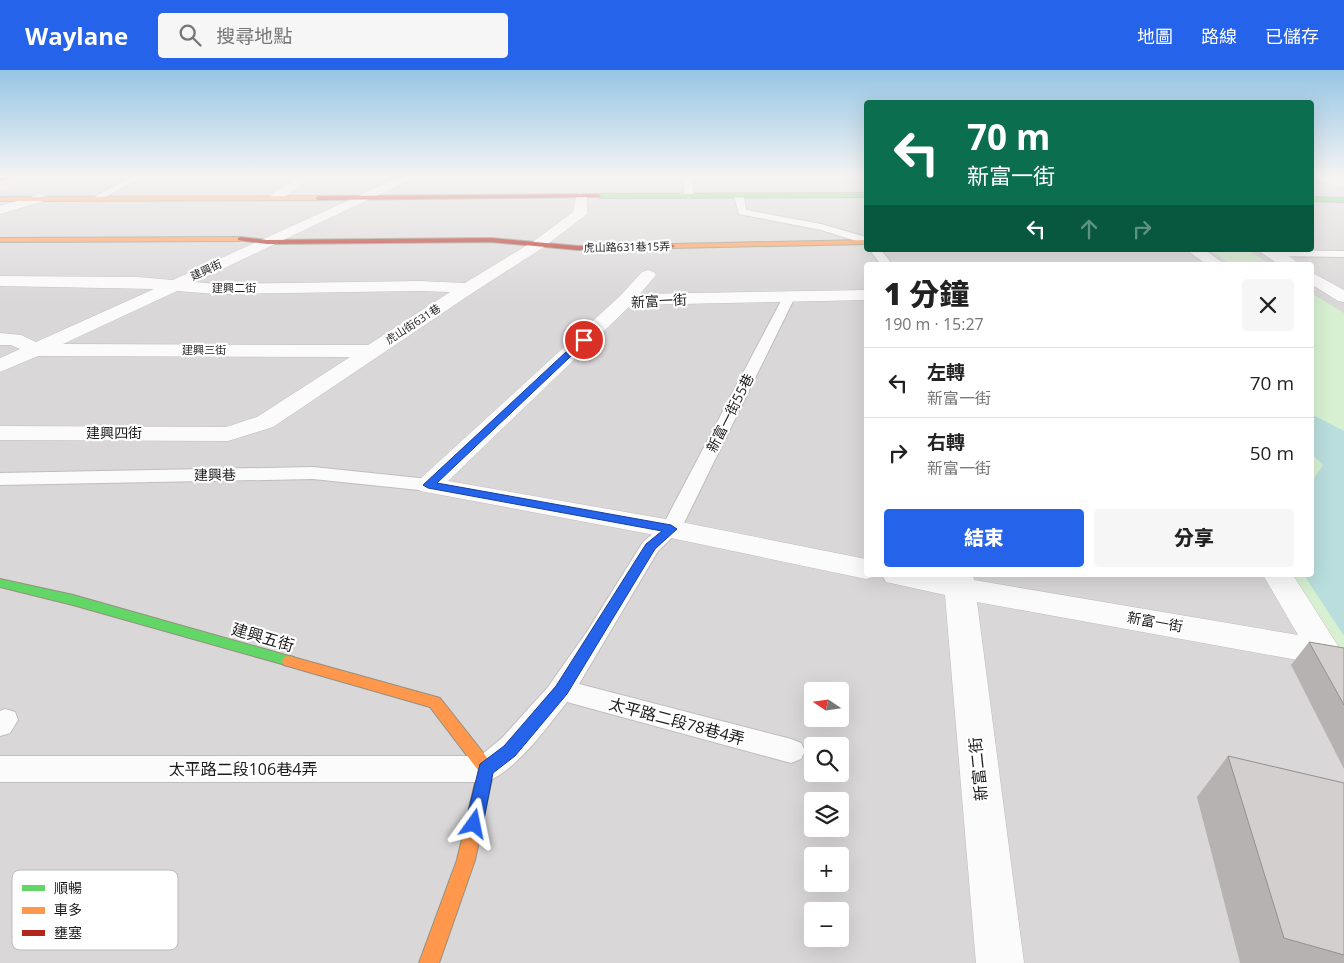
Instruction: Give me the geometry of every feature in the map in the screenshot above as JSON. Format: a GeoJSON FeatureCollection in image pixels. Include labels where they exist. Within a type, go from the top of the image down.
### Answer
{"type":"FeatureCollection","features":[{"type":"Feature","properties":{"kind":"street","name":"建興街"},"geometry":{"type":"LineString","coordinates":[[0,366],[320,218]]}},
{"type":"Feature","properties":{"kind":"street","name":"虎山街631巷"},"geometry":{"type":"LineString","coordinates":[[228,434],[265,422],[468,288],[539,244],[575,218]]}},
{"type":"Feature","properties":{"kind":"street","name":"虎山路631巷15弄"},"geometry":{"type":"LineString","coordinates":[[0,240],[242,239],[267,242],[491,240],[578,248],[864,242]]}},
{"type":"Feature","properties":{"kind":"street"},"geometry":{"type":"LineString","coordinates":[[1198,252],[1213,262]]}},
{"type":"Feature","properties":{"kind":"street"},"geometry":{"type":"LineString","coordinates":[[1269,252],[1286,262]]}},
{"type":"Feature","properties":{"kind":"street"},"geometry":{"type":"LineString","coordinates":[[626,300],[648,275]]}},
{"type":"Feature","properties":{"kind":"street"},"geometry":{"type":"LineString","coordinates":[[1314,280],[1344,296]]}},
{"type":"Feature","properties":{"kind":"street","name":"建興二街"},"geometry":{"type":"LineString","coordinates":[[0,281],[136,282],[216,289],[419,286],[468,288]]}},
{"type":"Feature","properties":{"kind":"street","name":"新富一街"},"geometry":{"type":"LineString","coordinates":[[428,485],[626,300],[864,295]]}},
{"type":"Feature","properties":{"kind":"street"},"geometry":{"type":"LineString","coordinates":[[0,339],[14,339],[36,350]]}},
{"type":"Feature","properties":{"kind":"street","name":"建興三街"},"geometry":{"type":"LineString","coordinates":[[36,350],[372,351]]}},
{"type":"Feature","properties":{"kind":"street","name":"建興四街"},"geometry":{"type":"LineString","coordinates":[[0,433],[228,434]]}},
{"type":"Feature","properties":{"kind":"street"},"geometry":{"type":"LineString","coordinates":[[428,485],[671,529],[864,569]]}},
{"type":"Feature","properties":{"kind":"street","name":"新富一街"},"geometry":{"type":"LineString","coordinates":[[918,577],[959,581],[1324,652],[1279,577]]}},
{"type":"Feature","properties":{"kind":"street","name":"新富二街"},"geometry":{"type":"LineString","coordinates":[[959,581],[1000,963]]}},
{"type":"Feature","properties":{"kind":"street","name":"建興五街"},"geometry":{"type":"LineString","coordinates":[[0,583],[72,600],[435,702],[486,769]]}},
{"type":"Feature","properties":{"kind":"street"},"geometry":{"type":"LineString","coordinates":[[428,963],[466,860],[486,769]]}},
{"type":"Feature","properties":{"kind":"lane"},"geometry":{"type":"LineString","coordinates":[[765,218],[850,234],[864,241]]}},
{"type":"Feature","properties":{"kind":"lane"},"geometry":{"type":"LineString","coordinates":[[877,252],[885,262]]}},
{"type":"Feature","properties":{"kind":"lane"},"geometry":{"type":"LineString","coordinates":[[1293,252],[1344,254]]}},
{"type":"Feature","properties":{"kind":"lane","name":"新富一街55巷"},"geometry":{"type":"LineString","coordinates":[[671,529],[789,297]]}},
{"type":"Feature","properties":{"kind":"lane","name":"建興巷"},"geometry":{"type":"LineString","coordinates":[[0,479],[313,473],[428,485]]}},
{"type":"Feature","properties":{"kind":"lane"},"geometry":{"type":"LineString","coordinates":[[486,769],[510,751],[562,690],[650,546],[671,529]]}},
{"type":"Feature","properties":{"kind":"lane","name":"太平路二段78巷4弄"},"geometry":{"type":"LineString","coordinates":[[562,690],[791,751]]}},
{"type":"Feature","properties":{"kind":"lane","name":"太平路二段106巷4弄"},"geometry":{"type":"LineString","coordinates":[[0,769],[486,769]]}},
{"type":"Feature","properties":{"kind":"shaded area"},"geometry":{"type":"Polygon","coordinates":[[[0,218],[864,218],[864,252],[1314,252],[1314,218],[1344,218],[1344,963],[0,963],[0,218]]]}},
{"type":"Feature","properties":{"kind":"green space"},"geometry":{"type":"Polygon","coordinates":[[[1212,252],[1250,252],[1267,262],[1227,262],[1212,252]]]}},
{"type":"Feature","properties":{"kind":"green space"},"geometry":{"type":"Polygon","coordinates":[[[1314,295],[1344,313],[1344,656],[1293,577],[1314,577],[1314,295]]]}},
{"type":"Feature","properties":{"kind":"water"},"geometry":{"type":"Polygon","coordinates":[[[1314,416],[1344,431],[1344,636],[1305,577],[1314,577],[1314,478],[1323,465],[1314,456],[1314,416]]]}},
{"type":"Feature","properties":{"kind":"building"},"geometry":{"type":"Polygon","coordinates":[[[1309,642],[1344,648],[1344,705],[1309,642]]]}},
{"type":"Feature","properties":{"kind":"building"},"geometry":{"type":"Polygon","coordinates":[[[1228,756],[1344,783],[1344,955],[1284,938],[1228,756]]]}},
{"type":"Feature","properties":{"kind":"traffic: fast"},"geometry":{"type":"LineString","coordinates":[[0,583],[73,600],[289,661]]}},
{"type":"Feature","properties":{"kind":"traffic: slow"},"geometry":{"type":"LineString","coordinates":[[0,240],[240,239]]}},
{"type":"Feature","properties":{"kind":"traffic: slow"},"geometry":{"type":"LineString","coordinates":[[672,246],[864,242]]}},
{"type":"Feature","properties":{"kind":"traffic: slow"},"geometry":{"type":"LineString","coordinates":[[289,661],[435,702],[486,769],[466,860],[429,963]]}},
{"type":"Feature","properties":{"kind":"traffic: jam"},"geometry":{"type":"LineString","coordinates":[[240,239],[267,242],[491,240],[578,248],[672,246]]}},
{"type":"Feature","properties":{"kind":"route"},"geometry":{"type":"LineString","coordinates":[[474,824],[486,769],[510,751],[562,690],[650,546],[671,529],[428,485],[584,340]]}}]}
